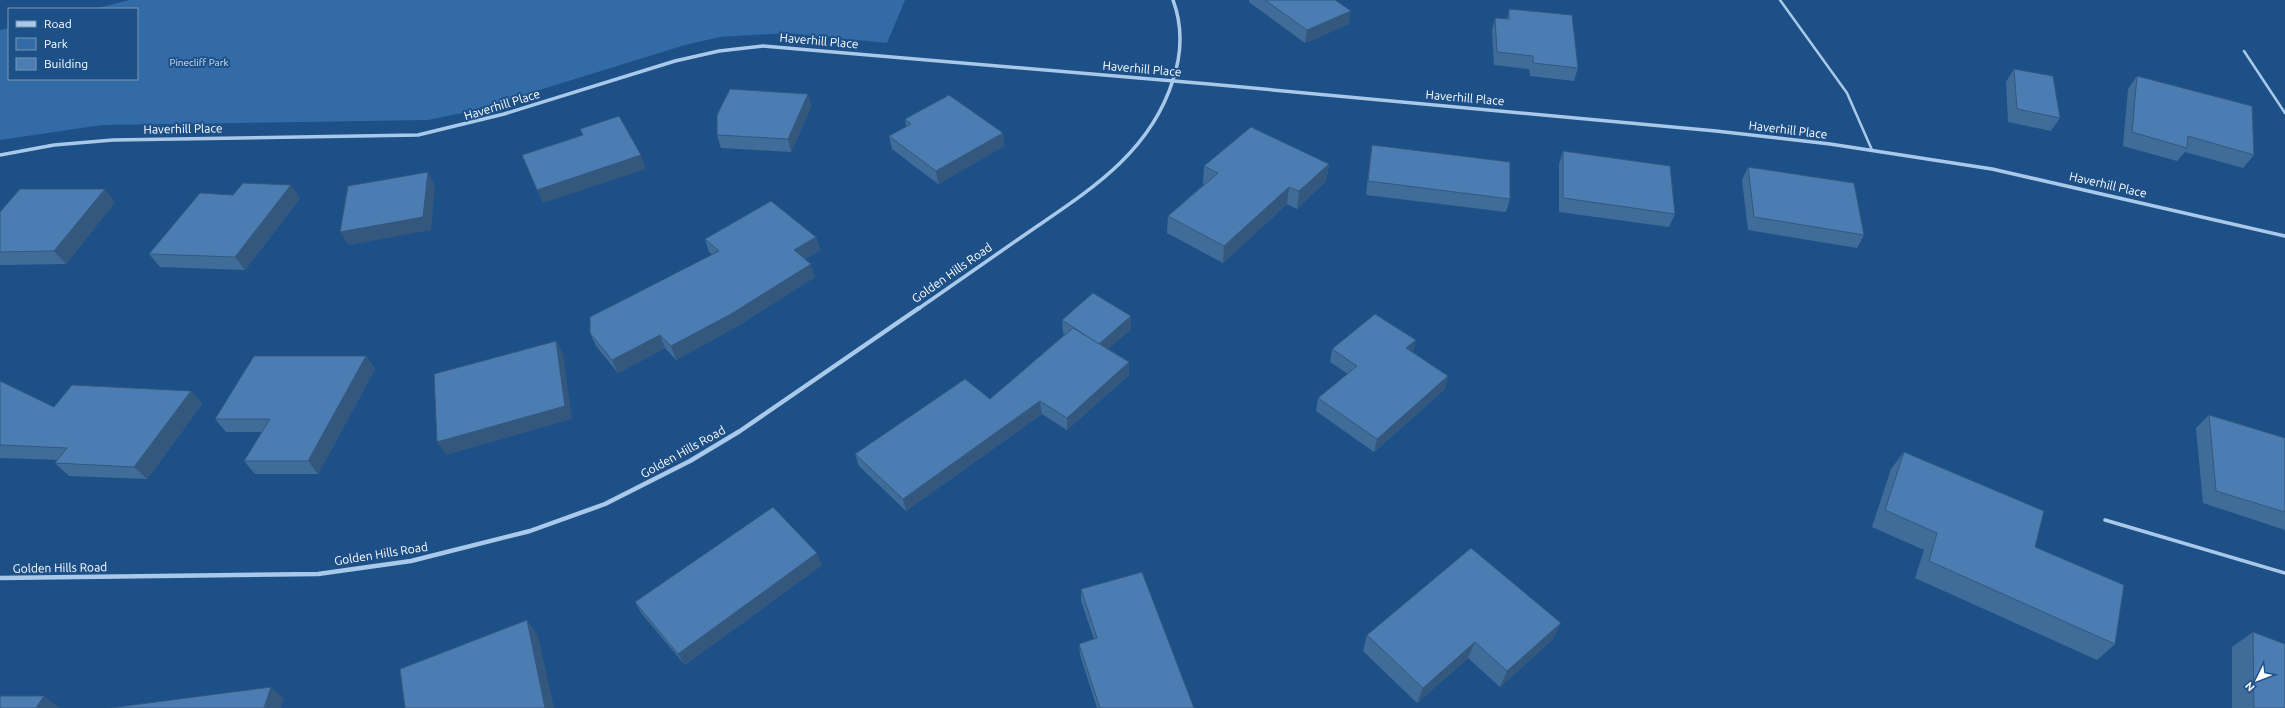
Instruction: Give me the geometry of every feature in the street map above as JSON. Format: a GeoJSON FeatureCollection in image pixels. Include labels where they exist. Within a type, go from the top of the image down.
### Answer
{"type":"FeatureCollection","features":[{"type":"Feature","properties":{"kind":"street","name":"Golden Hills Road"},"geometry":{"type":"LineString","coordinates":[[0,578],[245,576],[335,572],[418,559],[500,539],[577,514],[637,489],[692,461],[740,431],[1087,192],[1121,163],[1144,139],[1161,111],[1173,80],[1181,48],[1181,25],[1173,0]]}},
{"type":"Feature","properties":{"kind":"street","name":"Haverhill Place"},"geometry":{"type":"LineString","coordinates":[[0,155],[54,145],[113,140],[418,135],[448,130],[487,119],[677,59],[710,51],[763,46],[1173,80],[1716,131],[1872,150],[1992,169],[2285,236]]}},
{"type":"Feature","properties":{"kind":"lane"},"geometry":{"type":"LineString","coordinates":[[1780,0],[1847,93],[1872,150]]}},
{"type":"Feature","properties":{"kind":"lane"},"geometry":{"type":"LineString","coordinates":[[2244,51],[2285,113]]}},
{"type":"Feature","properties":{"kind":"lane"},"geometry":{"type":"LineString","coordinates":[[2106,520],[2285,573]]}},
{"type":"Feature","properties":{"kind":"green space","name":"Pinecliff Park"},"geometry":{"type":"Polygon","coordinates":[[[130,0],[905,0],[887,43],[787,33],[720,37],[685,45],[472,111],[428,120],[102,125],[0,140],[0,30],[8,28],[8,80],[138,80],[138,8],[98,8],[130,0]]]}},
{"type":"Feature","properties":{"kind":"building"},"geometry":{"type":"Polygon","coordinates":[[[1265,0],[1335,0],[1351,11],[1307,30],[1265,0]]]}},
{"type":"Feature","properties":{"kind":"building"},"geometry":{"type":"Polygon","coordinates":[[[1509,9],[1572,15],[1578,68],[1533,63],[1533,56],[1497,52],[1495,18],[1509,19],[1509,9]]]}},
{"type":"Feature","properties":{"kind":"building"},"geometry":{"type":"Polygon","coordinates":[[[2014,69],[2053,76],[2060,118],[2017,109],[2014,69]]]}},
{"type":"Feature","properties":{"kind":"building"},"geometry":{"type":"Polygon","coordinates":[[[2137,76],[2252,106],[2254,155],[2188,136],[2187,148],[2132,132],[2137,76]]]}},
{"type":"Feature","properties":{"kind":"building"},"geometry":{"type":"Polygon","coordinates":[[[730,89],[808,94],[788,139],[717,135],[717,115],[730,89]]]}},
{"type":"Feature","properties":{"kind":"building"},"geometry":{"type":"Polygon","coordinates":[[[949,95],[1003,133],[936,171],[889,136],[911,124],[905,119],[949,95]]]}},
{"type":"Feature","properties":{"kind":"building"},"geometry":{"type":"Polygon","coordinates":[[[619,116],[641,155],[537,190],[522,155],[583,135],[580,129],[619,116]]]}},
{"type":"Feature","properties":{"kind":"building"},"geometry":{"type":"Polygon","coordinates":[[[1251,127],[1329,164],[1299,191],[1289,187],[1224,246],[1168,216],[1218,173],[1204,166],[1251,127]]]}},
{"type":"Feature","properties":{"kind":"building"},"geometry":{"type":"Polygon","coordinates":[[[1372,145],[1510,162],[1510,199],[1368,181],[1372,145]]]}},
{"type":"Feature","properties":{"kind":"building"},"geometry":{"type":"Polygon","coordinates":[[[1563,151],[1670,166],[1675,214],[1563,198],[1563,151]]]}},
{"type":"Feature","properties":{"kind":"building"},"geometry":{"type":"Polygon","coordinates":[[[1748,167],[1854,183],[1864,235],[1754,217],[1748,167]]]}},
{"type":"Feature","properties":{"kind":"building"},"geometry":{"type":"Polygon","coordinates":[[[428,172],[423,217],[340,232],[348,186],[428,172]]]}},
{"type":"Feature","properties":{"kind":"building"},"geometry":{"type":"Polygon","coordinates":[[[243,183],[291,185],[235,257],[149,254],[200,193],[233,195],[243,183]]]}},
{"type":"Feature","properties":{"kind":"building"},"geometry":{"type":"Polygon","coordinates":[[[20,189],[105,189],[54,251],[0,252],[0,212],[20,189]]]}},
{"type":"Feature","properties":{"kind":"building"},"geometry":{"type":"Polygon","coordinates":[[[771,201],[816,237],[794,250],[811,264],[731,314],[671,346],[660,335],[612,360],[590,333],[590,317],[719,251],[705,239],[771,201]]]}},
{"type":"Feature","properties":{"kind":"building"},"geometry":{"type":"Polygon","coordinates":[[[1093,293],[1131,316],[1099,344],[1062,320],[1093,293]]]}},
{"type":"Feature","properties":{"kind":"building"},"geometry":{"type":"Polygon","coordinates":[[[1375,314],[1416,340],[1406,348],[1448,376],[1377,439],[1318,398],[1357,366],[1332,349],[1375,314]]]}},
{"type":"Feature","properties":{"kind":"building"},"geometry":{"type":"Polygon","coordinates":[[[1073,328],[1129,362],[1067,418],[1040,401],[903,499],[855,454],[965,379],[990,399],[1073,328]]]}},
{"type":"Feature","properties":{"kind":"building"},"geometry":{"type":"Polygon","coordinates":[[[556,341],[565,406],[437,442],[434,374],[556,341]]]}},
{"type":"Feature","properties":{"kind":"building"},"geometry":{"type":"Polygon","coordinates":[[[254,356],[366,356],[308,461],[244,461],[270,419],[215,419],[254,356]]]}},
{"type":"Feature","properties":{"kind":"building"},"geometry":{"type":"Polygon","coordinates":[[[0,381],[54,407],[72,385],[191,391],[134,467],[55,463],[67,448],[0,445],[0,381]]]}},
{"type":"Feature","properties":{"kind":"building"},"geometry":{"type":"Polygon","coordinates":[[[2209,415],[2285,438],[2285,512],[2216,491],[2209,415]]]}},
{"type":"Feature","properties":{"kind":"building"},"geometry":{"type":"Polygon","coordinates":[[[1904,452],[2044,511],[2035,547],[2124,585],[2115,644],[1929,561],[1937,533],[1885,510],[1904,452]]]}},
{"type":"Feature","properties":{"kind":"building"},"geometry":{"type":"Polygon","coordinates":[[[773,507],[817,553],[678,654],[635,602],[773,507]]]}},
{"type":"Feature","properties":{"kind":"building"},"geometry":{"type":"Polygon","coordinates":[[[1471,548],[1561,623],[1507,671],[1475,642],[1423,688],[1367,635],[1471,548]]]}},
{"type":"Feature","properties":{"kind":"building"},"geometry":{"type":"Polygon","coordinates":[[[1142,572],[1194,708],[1100,708],[1079,644],[1097,638],[1081,589],[1142,572]]]}},
{"type":"Feature","properties":{"kind":"building"},"geometry":{"type":"Polygon","coordinates":[[[527,620],[545,708],[405,708],[400,669],[527,620]]]}},
{"type":"Feature","properties":{"kind":"building"},"geometry":{"type":"Polygon","coordinates":[[[2253,632],[2285,644],[2285,708],[2254,708],[2253,632]]]}},
{"type":"Feature","properties":{"kind":"building"},"geometry":{"type":"Polygon","coordinates":[[[271,687],[264,708],[110,708],[271,687]]]}},
{"type":"Feature","properties":{"kind":"building"},"geometry":{"type":"Polygon","coordinates":[[[0,696],[44,696],[36,708],[0,708],[0,696]]]}}]}
